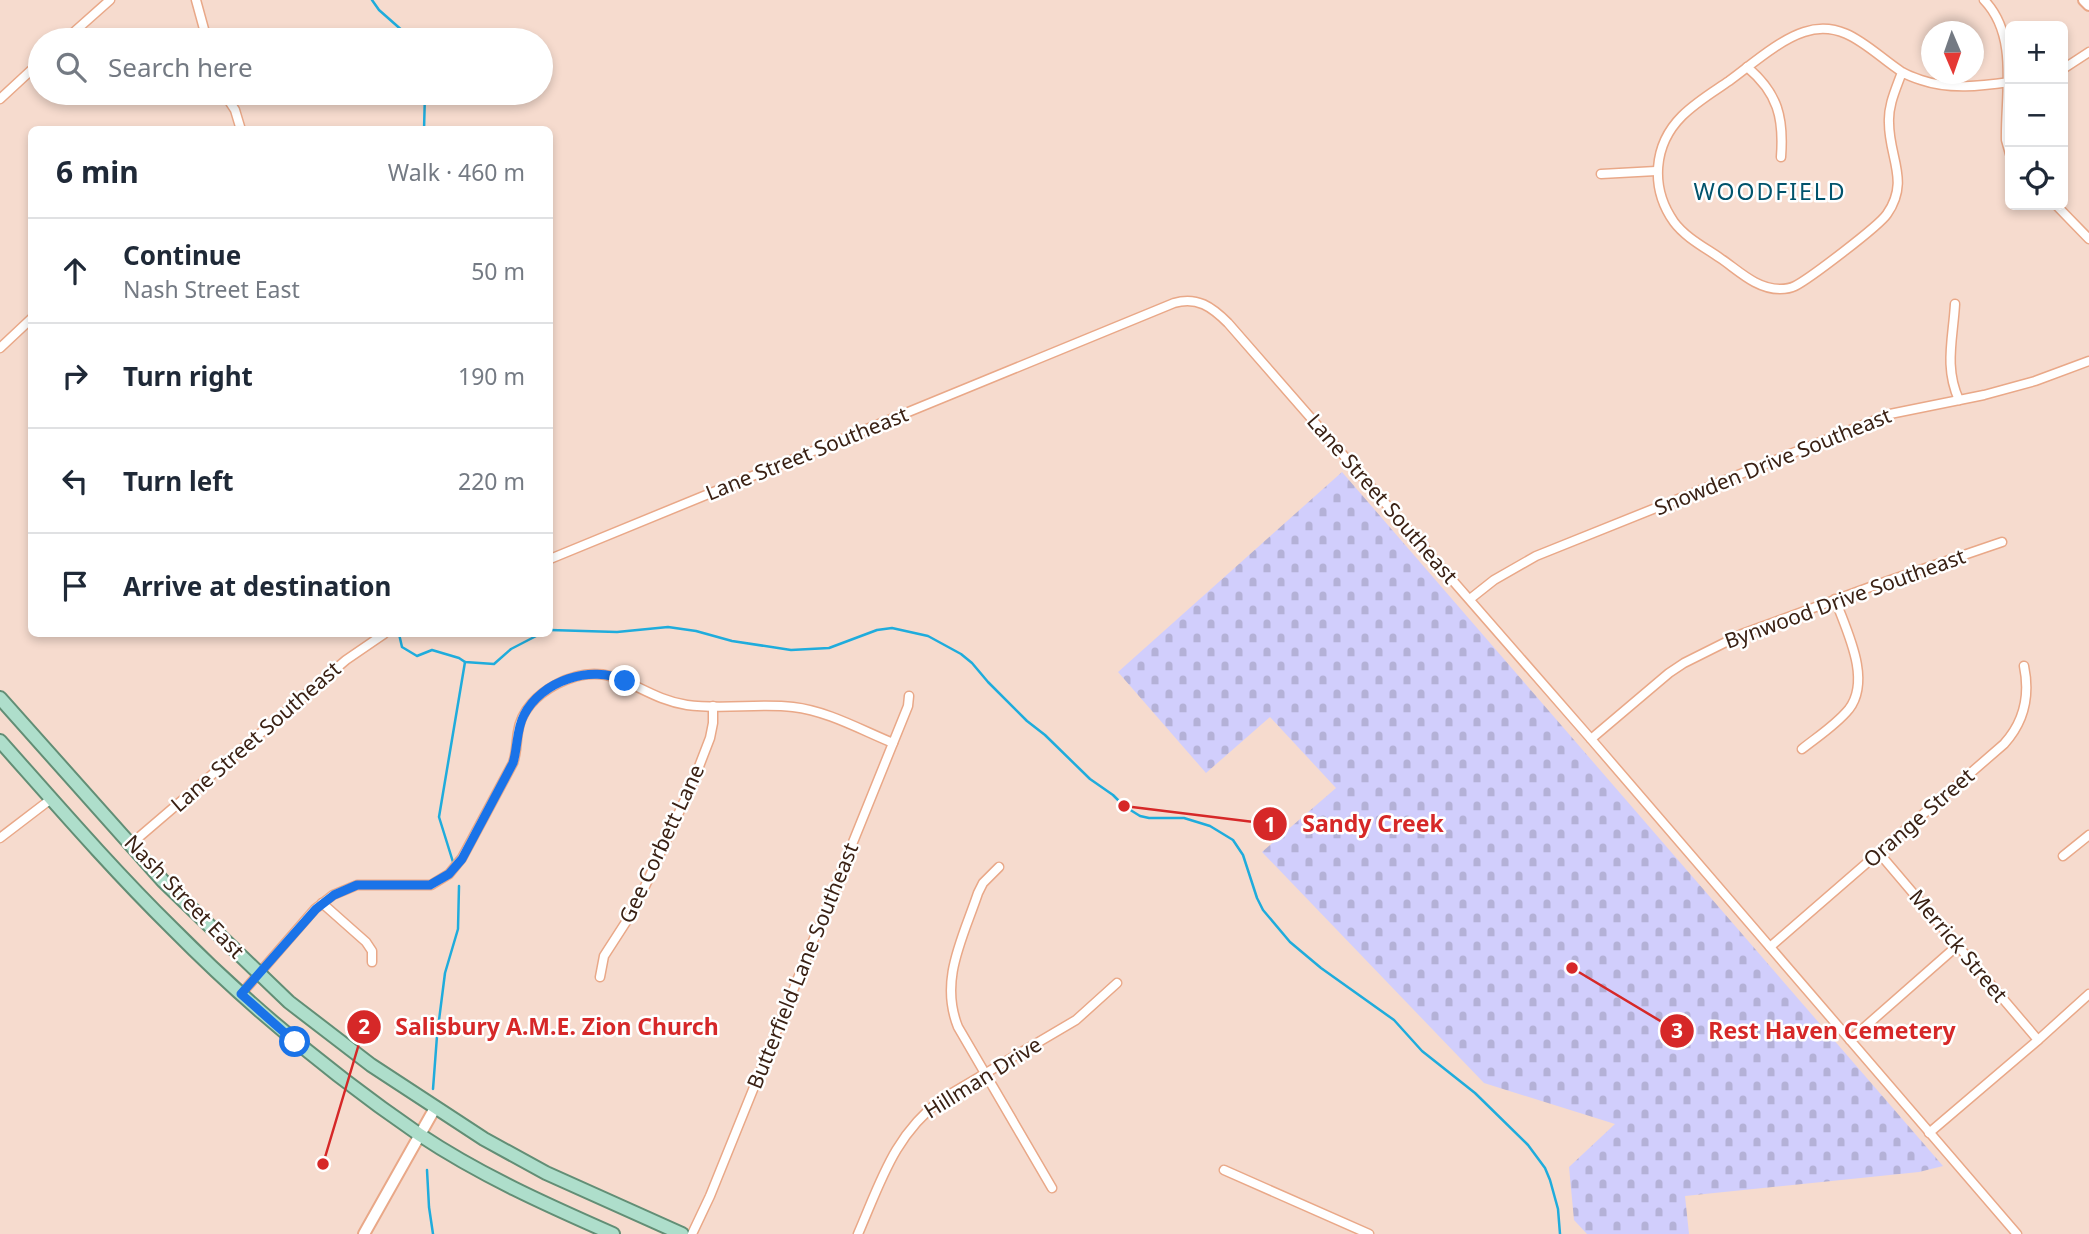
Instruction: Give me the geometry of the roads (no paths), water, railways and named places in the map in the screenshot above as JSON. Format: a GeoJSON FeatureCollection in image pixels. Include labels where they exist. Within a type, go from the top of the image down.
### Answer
{"type":"FeatureCollection","features":[{"type":"Feature","properties":{"kind":"main road","name":"Nash Street East"},"geometry":{"type":"LineString","coordinates":[[0,698],[163,881],[289,1002],[371,1065],[484,1139],[546,1173],[682,1234]]}},
{"type":"Feature","properties":{"kind":"main road","name":"Nash Street East"},"geometry":{"type":"LineString","coordinates":[[0,741],[172,929],[315,1058],[421,1135],[509,1186],[613,1234]]}},
{"type":"Feature","properties":{"kind":"street"},"geometry":{"type":"LineString","coordinates":[[78,28],[110,0]]}},
{"type":"Feature","properties":{"kind":"street"},"geometry":{"type":"LineString","coordinates":[[196,0],[204,28]]}},
{"type":"Feature","properties":{"kind":"street"},"geometry":{"type":"LineString","coordinates":[[1984,0],[1998,18],[2005,38]]}},
{"type":"Feature","properties":{"kind":"street"},"geometry":{"type":"LineString","coordinates":[[2084,0],[2089,5]]}},
{"type":"Feature","properties":{"kind":"street"},"geometry":{"type":"LineString","coordinates":[[1902,72],[1889,111],[1889,137],[1899,176],[1894,202],[1881,221],[1794,286],[1780,289],[1763,286],[1686,234],[1674,222],[1666,208],[1656,171],[1666,138],[1681,117],[1748,67],[1803,32],[1825,29],[1846,33],[1902,72],[1934,84],[1976,86],[2005,82]]}},
{"type":"Feature","properties":{"kind":"street"},"geometry":{"type":"LineString","coordinates":[[2068,66],[2089,52]]}},
{"type":"Feature","properties":{"kind":"street"},"geometry":{"type":"LineString","coordinates":[[1748,67],[1761,78],[1777,106],[1783,131],[1781,157]]}},
{"type":"Feature","properties":{"kind":"street"},"geometry":{"type":"LineString","coordinates":[[0,99],[28,73]]}},
{"type":"Feature","properties":{"kind":"street"},"geometry":{"type":"LineString","coordinates":[[2008,147],[2009,84]]}},
{"type":"Feature","properties":{"kind":"street"},"geometry":{"type":"LineString","coordinates":[[232,105],[240,126]]}},
{"type":"Feature","properties":{"kind":"street"},"geometry":{"type":"LineString","coordinates":[[1601,174],[1656,171]]}},
{"type":"Feature","properties":{"kind":"street"},"geometry":{"type":"LineString","coordinates":[[2061,210],[2089,239]]}},
{"type":"Feature","properties":{"kind":"street","name":"Lane Street Southeast"},"geometry":{"type":"LineString","coordinates":[[553,558],[1174,303],[1193,300],[1202,303],[1216,311],[1228,323],[1470,599],[2017,1234]]}},
{"type":"Feature","properties":{"kind":"street"},"geometry":{"type":"LineString","coordinates":[[1955,304],[1949,368],[1952,386],[1959,400]]}},
{"type":"Feature","properties":{"kind":"street"},"geometry":{"type":"LineString","coordinates":[[0,348],[28,322]]}},
{"type":"Feature","properties":{"kind":"street","name":"Snowden Drive Southeast"},"geometry":{"type":"LineString","coordinates":[[1470,599],[1494,580],[1536,556],[1890,414],[1984,395],[2035,381],[2089,361]]}},
{"type":"Feature","properties":{"kind":"street","name":"Bynwood Drive Southeast"},"geometry":{"type":"LineString","coordinates":[[1591,739],[1656,683],[1684,663],[1742,634],[2002,542]]}},
{"type":"Feature","properties":{"kind":"street"},"geometry":{"type":"LineString","coordinates":[[1802,749],[1849,709],[1858,691],[1858,670],[1835,599]]}},
{"type":"Feature","properties":{"kind":"street","name":"Lane Street Southeast"},"geometry":{"type":"LineString","coordinates":[[131,844],[346,660],[380,637]]}},
{"type":"Feature","properties":{"kind":"street","name":"Orange Street"},"geometry":{"type":"LineString","coordinates":[[1770,947],[2009,738],[2019,723],[2025,704],[2027,681],[2024,666]]}},
{"type":"Feature","properties":{"kind":"street"},"geometry":{"type":"LineString","coordinates":[[241,994],[322,903],[334,895],[357,885],[424,886],[438,882],[449,874],[462,859],[513,763],[524,713],[537,697],[578,676],[597,673],[609,675],[663,699],[688,705],[797,707],[821,713],[893,743]]}},
{"type":"Feature","properties":{"kind":"street","name":"Butterfield Lane Southeast"},"geometry":{"type":"LineString","coordinates":[[692,1234],[710,1196],[908,706],[909,696]]}},
{"type":"Feature","properties":{"kind":"street","name":"Gee Corbett Lane"},"geometry":{"type":"LineString","coordinates":[[600,977],[604,957],[635,908],[693,782],[710,738],[713,706]]}},
{"type":"Feature","properties":{"kind":"street"},"geometry":{"type":"LineString","coordinates":[[0,838],[51,799]]}},
{"type":"Feature","properties":{"kind":"street"},"geometry":{"type":"LineString","coordinates":[[2063,856],[2089,835]]}},
{"type":"Feature","properties":{"kind":"street","name":"Merrick Street"},"geometry":{"type":"LineString","coordinates":[[1879,853],[2038,1040]]}},
{"type":"Feature","properties":{"kind":"street"},"geometry":{"type":"LineString","coordinates":[[999,867],[983,883],[978,893],[953,968],[950,1002],[958,1027],[1052,1188]]}},
{"type":"Feature","properties":{"kind":"street"},"geometry":{"type":"LineString","coordinates":[[322,903],[366,942],[372,951],[372,962]]}},
{"type":"Feature","properties":{"kind":"street"},"geometry":{"type":"LineString","coordinates":[[1850,1040],[1958,946]]}},
{"type":"Feature","properties":{"kind":"street","name":"Hillman Drive"},"geometry":{"type":"LineString","coordinates":[[858,1234],[895,1151],[928,1109],[1076,1020],[1117,983]]}},
{"type":"Feature","properties":{"kind":"street"},"geometry":{"type":"LineString","coordinates":[[1929,1133],[2089,993]]}},
{"type":"Feature","properties":{"kind":"street"},"geometry":{"type":"LineString","coordinates":[[364,1234],[435,1108]]}},
{"type":"Feature","properties":{"kind":"street"},"geometry":{"type":"LineString","coordinates":[[1224,1170],[1369,1234]]}},
{"type":"Feature","properties":{"kind":"waterway"},"geometry":{"type":"LineString","coordinates":[[372,0],[399,28]]}},
{"type":"Feature","properties":{"kind":"waterway"},"geometry":{"type":"LineString","coordinates":[[424,126],[425,105]]}},
{"type":"Feature","properties":{"kind":"waterway"},"geometry":{"type":"LineString","coordinates":[[553,630],[617,632],[668,627],[791,650],[829,648],[877,630],[892,628],[928,636],[961,654],[1027,721],[1090,779],[1124,806],[1140,816],[1184,818],[1210,826],[1233,840],[1243,855],[1263,910],[1290,942],[1321,968],[1394,1020],[1422,1051],[1475,1093],[1528,1145],[1545,1168],[1550,1180],[1558,1209],[1560,1234]]}},
{"type":"Feature","properties":{"kind":"waterway"},"geometry":{"type":"LineString","coordinates":[[400,637],[402,647],[417,656],[432,650],[465,662],[494,664],[511,649],[534,637]]}},
{"type":"Feature","properties":{"kind":"waterway"},"geometry":{"type":"LineString","coordinates":[[453,862],[439,817],[465,662]]}},
{"type":"Feature","properties":{"kind":"waterway"},"geometry":{"type":"LineString","coordinates":[[433,1089],[445,973],[458,929],[459,886]]}},
{"type":"Feature","properties":{"kind":"waterway"},"geometry":{"type":"LineString","coordinates":[[427,1170],[433,1234]]}},
{"type":"Feature","properties":{"kind":"place","name":"Sandy Creek"},"geometry":{"type":"Point","coordinates":[1124,806]}},
{"type":"Feature","properties":{"kind":"place","name":"Rest Haven Cemetery"},"geometry":{"type":"Point","coordinates":[1572,968]}},
{"type":"Feature","properties":{"kind":"place","name":"Salisbury A.M.E. Zion Church"},"geometry":{"type":"Point","coordinates":[323,1164]}},
{"type":"Feature","properties":{"kind":"district","name":"WOODFIELD"},"geometry":{"type":"Point","coordinates":[1770,192]}}]}
